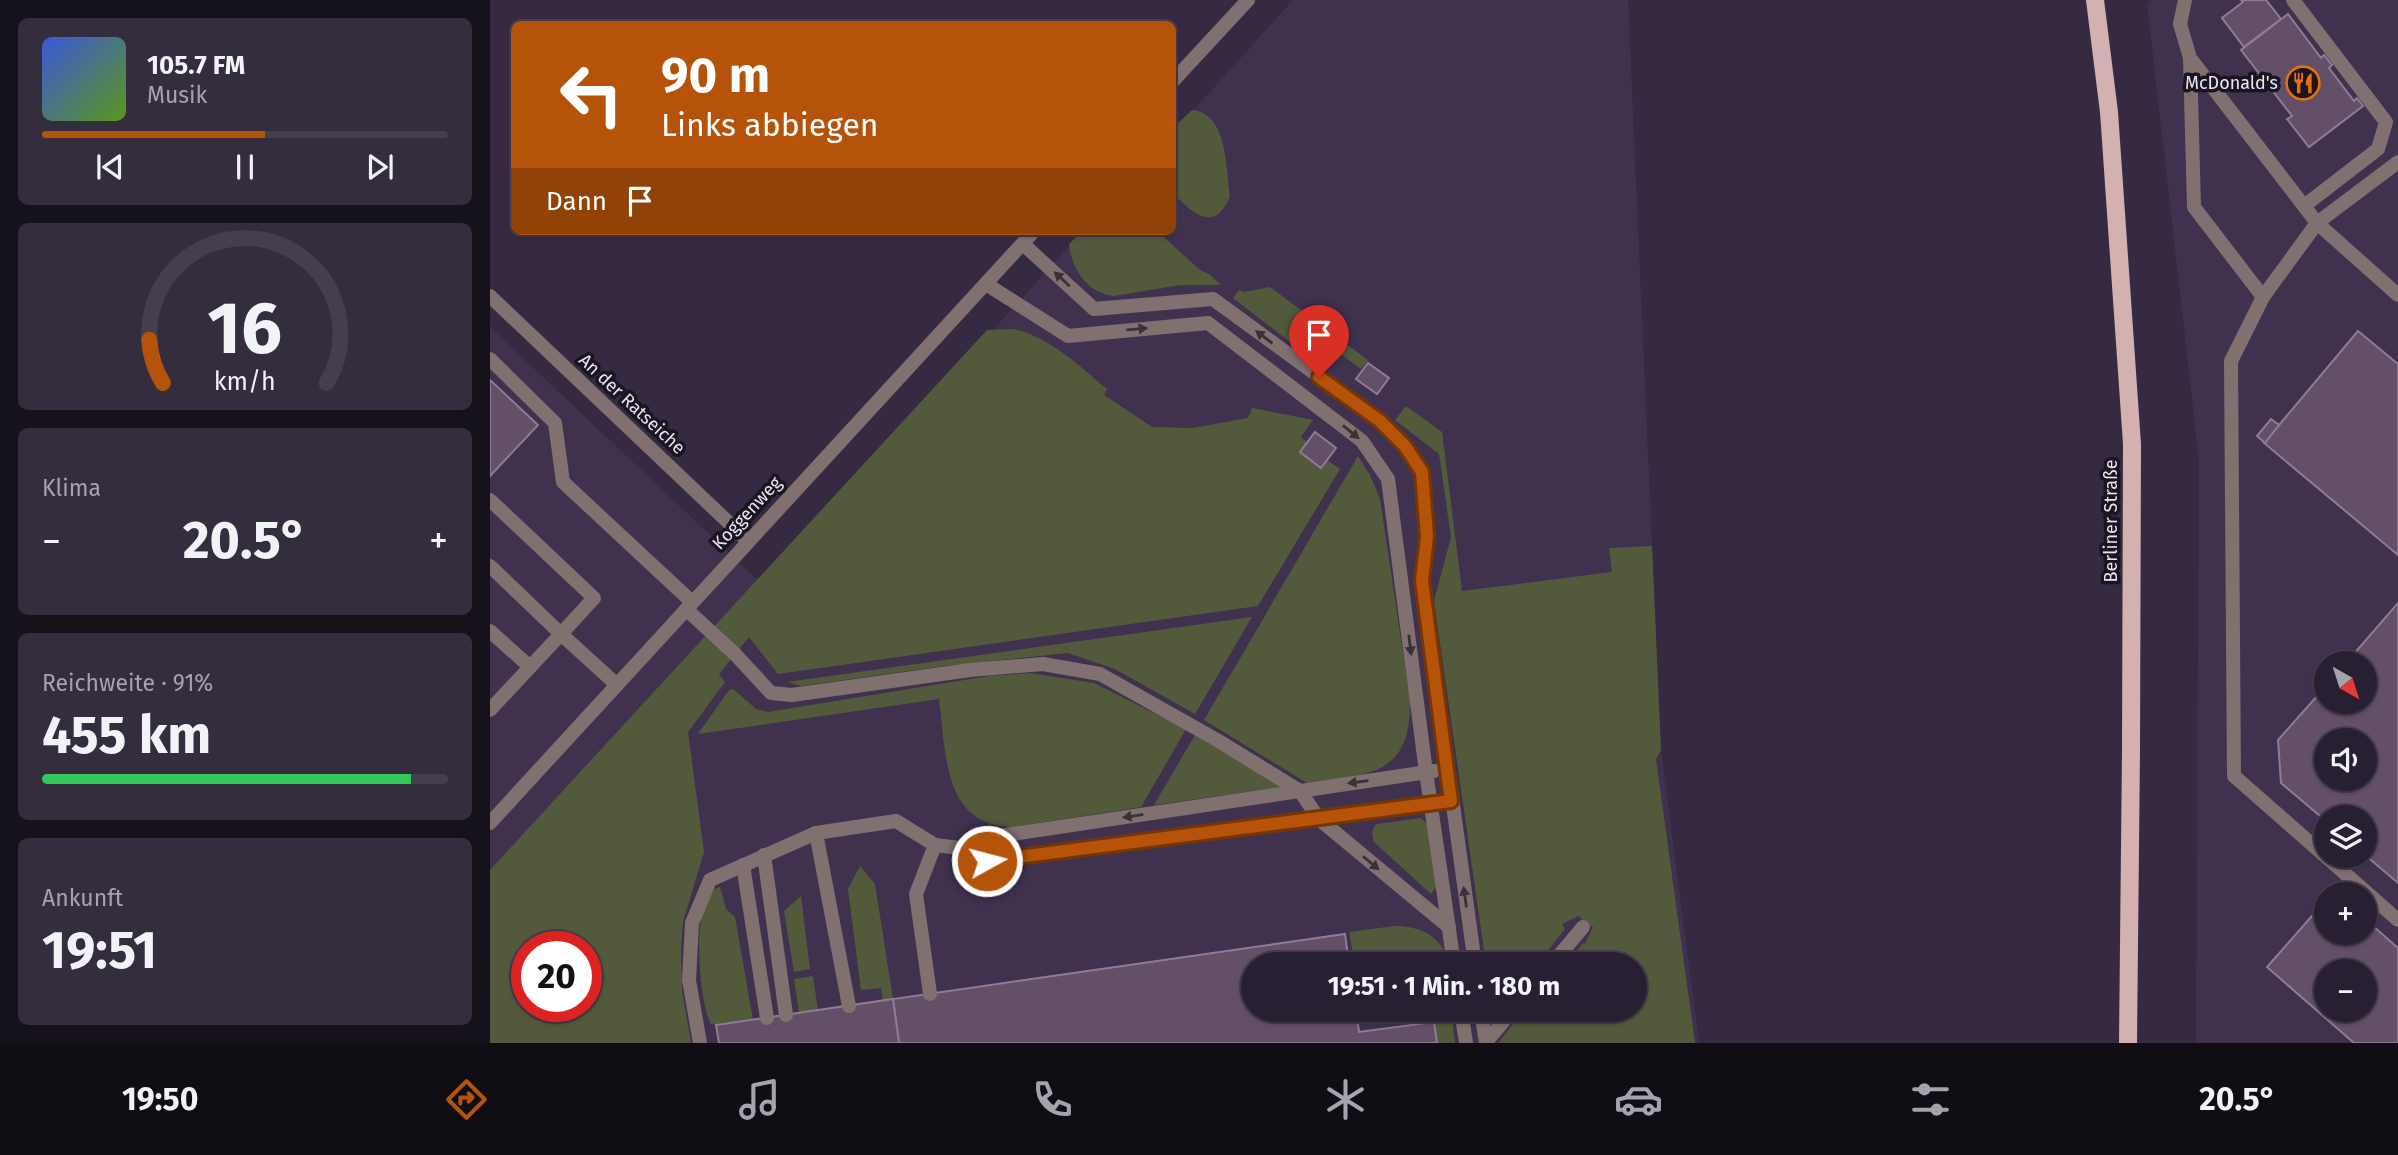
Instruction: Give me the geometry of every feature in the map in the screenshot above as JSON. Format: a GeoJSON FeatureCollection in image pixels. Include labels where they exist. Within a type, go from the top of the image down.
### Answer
{"type":"FeatureCollection","features":[{"type":"Feature","properties":{"kind":"main road","name":"Berliner Straße"},"geometry":{"type":"LineString","coordinates":[[2095,0],[2109,112],[2132,444],[2132,751],[2127,1043]]}},
{"type":"Feature","properties":{"kind":"street"},"geometry":{"type":"LineString","coordinates":[[1176,78],[1248,0]]}},
{"type":"Feature","properties":{"kind":"street"},"geometry":{"type":"LineString","coordinates":[[2185,0],[2180,24],[2190,58],[2194,207],[2263,297]]}},
{"type":"Feature","properties":{"kind":"street"},"geometry":{"type":"LineString","coordinates":[[2292,0],[2386,122],[2378,149],[2304,206]]}},
{"type":"Feature","properties":{"kind":"street"},"geometry":{"type":"LineString","coordinates":[[2190,58],[2317,223],[2398,295]]}},
{"type":"Feature","properties":{"kind":"street"},"geometry":{"type":"LineString","coordinates":[[2398,162],[2317,223],[2263,297],[2231,361],[2234,776],[2398,920]]}},
{"type":"Feature","properties":{"kind":"street","name":"Koggenweg"},"geometry":{"type":"LineString","coordinates":[[490,823],[1031,235]]}},
{"type":"Feature","properties":{"kind":"street"},"geometry":{"type":"LineString","coordinates":[[1023,244],[1094,309],[1213,299],[1380,421],[1405,446],[1422,472],[1427,536],[1422,581],[1473,952]]}},
{"type":"Feature","properties":{"kind":"street"},"geometry":{"type":"LineString","coordinates":[[986,284],[1068,335],[1208,323],[1362,441],[1388,479],[1430,804],[1452,952]]}},
{"type":"Feature","properties":{"kind":"street","name":"An der Ratseiche"},"geometry":{"type":"LineString","coordinates":[[490,296],[748,541]]}},
{"type":"Feature","properties":{"kind":"street"},"geometry":{"type":"LineString","coordinates":[[490,359],[555,423],[564,482],[689,605],[771,692],[792,695],[970,670],[1043,664],[1100,674],[1217,740],[1300,791],[1319,819],[1449,927]]}},
{"type":"Feature","properties":{"kind":"street"},"geometry":{"type":"LineString","coordinates":[[490,500],[594,598],[490,710]]}},
{"type":"Feature","properties":{"kind":"street"},"geometry":{"type":"LineString","coordinates":[[490,566],[617,685]]}},
{"type":"Feature","properties":{"kind":"street"},"geometry":{"type":"LineString","coordinates":[[490,631],[530,667]]}},
{"type":"Feature","properties":{"kind":"street"},"geometry":{"type":"LineString","coordinates":[[1446,770],[979,839],[987,861],[1451,801]]}},
{"type":"Feature","properties":{"kind":"street"},"geometry":{"type":"LineString","coordinates":[[700,1043],[689,980],[692,922],[710,880],[816,833],[896,821],[935,845],[984,851]]}},
{"type":"Feature","properties":{"kind":"street"},"geometry":{"type":"LineString","coordinates":[[816,833],[849,1006]]}},
{"type":"Feature","properties":{"kind":"street"},"geometry":{"type":"LineString","coordinates":[[930,994],[916,894],[935,845]]}},
{"type":"Feature","properties":{"kind":"street"},"geometry":{"type":"LineString","coordinates":[[764,855],[786,1015]]}},
{"type":"Feature","properties":{"kind":"street"},"geometry":{"type":"LineString","coordinates":[[743,865],[767,1018]]}},
{"type":"Feature","properties":{"kind":"street"},"geometry":{"type":"LineString","coordinates":[[1562,952],[1583,927]]}},
{"type":"Feature","properties":{"kind":"street"},"geometry":{"type":"LineString","coordinates":[[1463,1022],[1466,1043]]}},
{"type":"Feature","properties":{"kind":"street"},"geometry":{"type":"LineString","coordinates":[[1483,1022],[1486,1043]]}},
{"type":"Feature","properties":{"kind":"street"},"geometry":{"type":"LineString","coordinates":[[1486,1043],[1503,1022]]}},
{"type":"Feature","properties":{"kind":"shaded area"},"geometry":{"type":"Polygon","coordinates":[[[1293,0],[1628,0],[1661,750],[1699,1043],[490,1043],[490,327],[762,584],[1079,235],[1176,235],[1176,130],[1293,0]]]}},
{"type":"Feature","properties":{"kind":"shaded area"},"geometry":{"type":"Polygon","coordinates":[[[2151,0],[2398,0],[2398,1043],[2196,1043],[2199,460],[2147,3],[2151,0]]]}},
{"type":"Feature","properties":{"kind":"green space"},"geometry":{"type":"Polygon","coordinates":[[[1192,110],[1204,113],[1213,121],[1219,132],[1226,158],[1230,196],[1217,215],[1210,217],[1195,213],[1176,196],[1176,125],[1192,110]]]}},
{"type":"Feature","properties":{"kind":"green space"},"geometry":{"type":"Polygon","coordinates":[[[1078,235],[1161,235],[1221,285],[1180,285],[1114,296],[1105,294],[1082,278],[1073,262],[1069,244],[1078,235]]]}},
{"type":"Feature","properties":{"kind":"green space"},"geometry":{"type":"Polygon","coordinates":[[[1270,287],[1368,360],[1361,369],[1331,347],[1320,361],[1316,362],[1233,298],[1239,290],[1244,292],[1270,287]]]}},
{"type":"Feature","properties":{"kind":"green space"},"geometry":{"type":"Polygon","coordinates":[[[1013,329],[1051,345],[1107,389],[1104,395],[1152,427],[1193,428],[1248,418],[1252,408],[1313,420],[1301,437],[1308,443],[1301,453],[1321,468],[1327,460],[1340,469],[1258,606],[778,674],[749,637],[719,674],[725,682],[688,732],[704,852],[683,922],[681,948],[682,990],[691,1043],[490,1043],[490,870],[987,330],[1013,329]]]}},
{"type":"Feature","properties":{"kind":"green space"},"geometry":{"type":"Polygon","coordinates":[[[1406,406],[1442,432],[1462,591],[1612,572],[1609,548],[1652,546],[1661,750],[1656,759],[1695,1043],[1498,1043],[1515,1022],[1647,1022],[1647,952],[1576,952],[1585,944],[1593,927],[1579,916],[1562,924],[1565,929],[1547,952],[1484,952],[1434,601],[1451,537],[1439,454],[1395,420],[1406,406]]]}},
{"type":"Feature","properties":{"kind":"green space"},"geometry":{"type":"Polygon","coordinates":[[[1358,456],[1380,499],[1410,700],[1408,725],[1403,744],[1394,758],[1382,767],[1349,777],[1307,783],[1204,720],[1358,456]]]}},
{"type":"Feature","properties":{"kind":"green space"},"geometry":{"type":"Polygon","coordinates":[[[1252,617],[1195,714],[1115,669],[1068,653],[944,666],[801,686],[787,682],[1252,617]]]}},
{"type":"Feature","properties":{"kind":"green space"},"geometry":{"type":"Polygon","coordinates":[[[1030,673],[1094,683],[1186,729],[1141,807],[1012,827],[989,823],[972,814],[960,800],[952,782],[939,699],[698,734],[729,690],[733,689],[756,709],[768,712],[989,676],[1030,673]]]}},
{"type":"Feature","properties":{"kind":"green space"},"geometry":{"type":"Polygon","coordinates":[[[1195,735],[1282,787],[1154,805],[1195,735]]]}},
{"type":"Feature","properties":{"kind":"green space"},"geometry":{"type":"Polygon","coordinates":[[[1421,818],[1428,825],[1436,887],[1431,894],[1374,842],[1373,837],[1377,824],[1421,818]]]}},
{"type":"Feature","properties":{"kind":"green space"},"geometry":{"type":"Polygon","coordinates":[[[860,866],[875,884],[893,999],[883,1001],[881,988],[861,990],[848,889],[860,866]]]}},
{"type":"Feature","properties":{"kind":"green space"},"geometry":{"type":"Polygon","coordinates":[[[720,887],[726,909],[735,917],[753,1020],[716,1025],[711,1024],[703,997],[699,936],[705,902],[711,891],[720,887]]]}},
{"type":"Feature","properties":{"kind":"green space"},"geometry":{"type":"Polygon","coordinates":[[[801,896],[810,969],[794,972],[784,911],[801,896]]]}},
{"type":"Feature","properties":{"kind":"green space"},"geometry":{"type":"Polygon","coordinates":[[[1404,926],[1429,934],[1445,952],[1353,952],[1349,932],[1404,926]]]}},
{"type":"Feature","properties":{"kind":"green space"},"geometry":{"type":"Polygon","coordinates":[[[813,976],[818,1010],[799,1013],[794,979],[813,976]]]}},
{"type":"Feature","properties":{"kind":"green space"},"geometry":{"type":"Polygon","coordinates":[[[1409,1022],[1434,1022],[1409,1025],[1409,1022]]]}},
{"type":"Feature","properties":{"kind":"green space"},"geometry":{"type":"Polygon","coordinates":[[[1434,1022],[1452,1022],[1455,1043],[1437,1043],[1434,1022]]]}},
{"type":"Feature","properties":{"kind":"building"},"geometry":{"type":"Polygon","coordinates":[[[2241,0],[2266,0],[2281,19],[2244,47],[2222,18],[2243,2],[2241,0]]]}},
{"type":"Feature","properties":{"kind":"building","name":"McDonald's"},"geometry":{"type":"Polygon","coordinates":[[[2288,14],[2321,58],[2324,55],[2332,65],[2329,68],[2354,101],[2357,98],[2363,106],[2309,147],[2287,119],[2292,116],[2241,50],[2288,14]]]}},
{"type":"Feature","properties":{"kind":"building"},"geometry":{"type":"Polygon","coordinates":[[[2358,331],[2398,364],[2398,555],[2264,443],[2358,331]]]}},
{"type":"Feature","properties":{"kind":"building"},"geometry":{"type":"Polygon","coordinates":[[[1368,363],[1389,378],[1377,394],[1356,379],[1368,363]]]}},
{"type":"Feature","properties":{"kind":"building"},"geometry":{"type":"Polygon","coordinates":[[[490,380],[538,425],[490,476],[490,380]]]}},
{"type":"Feature","properties":{"kind":"building"},"geometry":{"type":"Polygon","coordinates":[[[2271,419],[2279,425],[2265,443],[2257,436],[2271,419]]]}},
{"type":"Feature","properties":{"kind":"building"},"geometry":{"type":"Polygon","coordinates":[[[1315,432],[1336,448],[1321,468],[1300,452],[1315,432]]]}},
{"type":"Feature","properties":{"kind":"building"},"geometry":{"type":"Polygon","coordinates":[[[2398,603],[2398,883],[2377,865],[2377,805],[2314,805],[2314,811],[2281,783],[2278,740],[2314,700],[2314,714],[2377,714],[2377,651],[2356,651],[2398,603]]]}},
{"type":"Feature","properties":{"kind":"building"},"geometry":{"type":"Polygon","coordinates":[[[2314,914],[2314,945],[2377,945],[2377,929],[2398,948],[2398,1043],[2354,1043],[2330,1022],[2377,1022],[2377,959],[2314,959],[2314,1008],[2267,967],[2314,914]]]}},
{"type":"Feature","properties":{"kind":"building"},"geometry":{"type":"Polygon","coordinates":[[[1345,934],[1347,952],[1241,952],[1241,1022],[1358,1022],[1359,1032],[1434,1022],[1437,1043],[899,1043],[893,999],[1345,934]]]}},
{"type":"Feature","properties":{"kind":"building"},"geometry":{"type":"Polygon","coordinates":[[[893,999],[899,1043],[719,1043],[716,1025],[893,999]]]}},
{"type":"Feature","properties":{"kind":"place","name":"McDonald's"},"geometry":{"type":"Point","coordinates":[2303,83]}},
{"type":"Feature","properties":{"kind":"route"},"geometry":{"type":"LineString","coordinates":[[987,861],[1451,801],[1422,581],[1427,536],[1422,472],[1405,446],[1380,421],[1319,377]]}}]}
